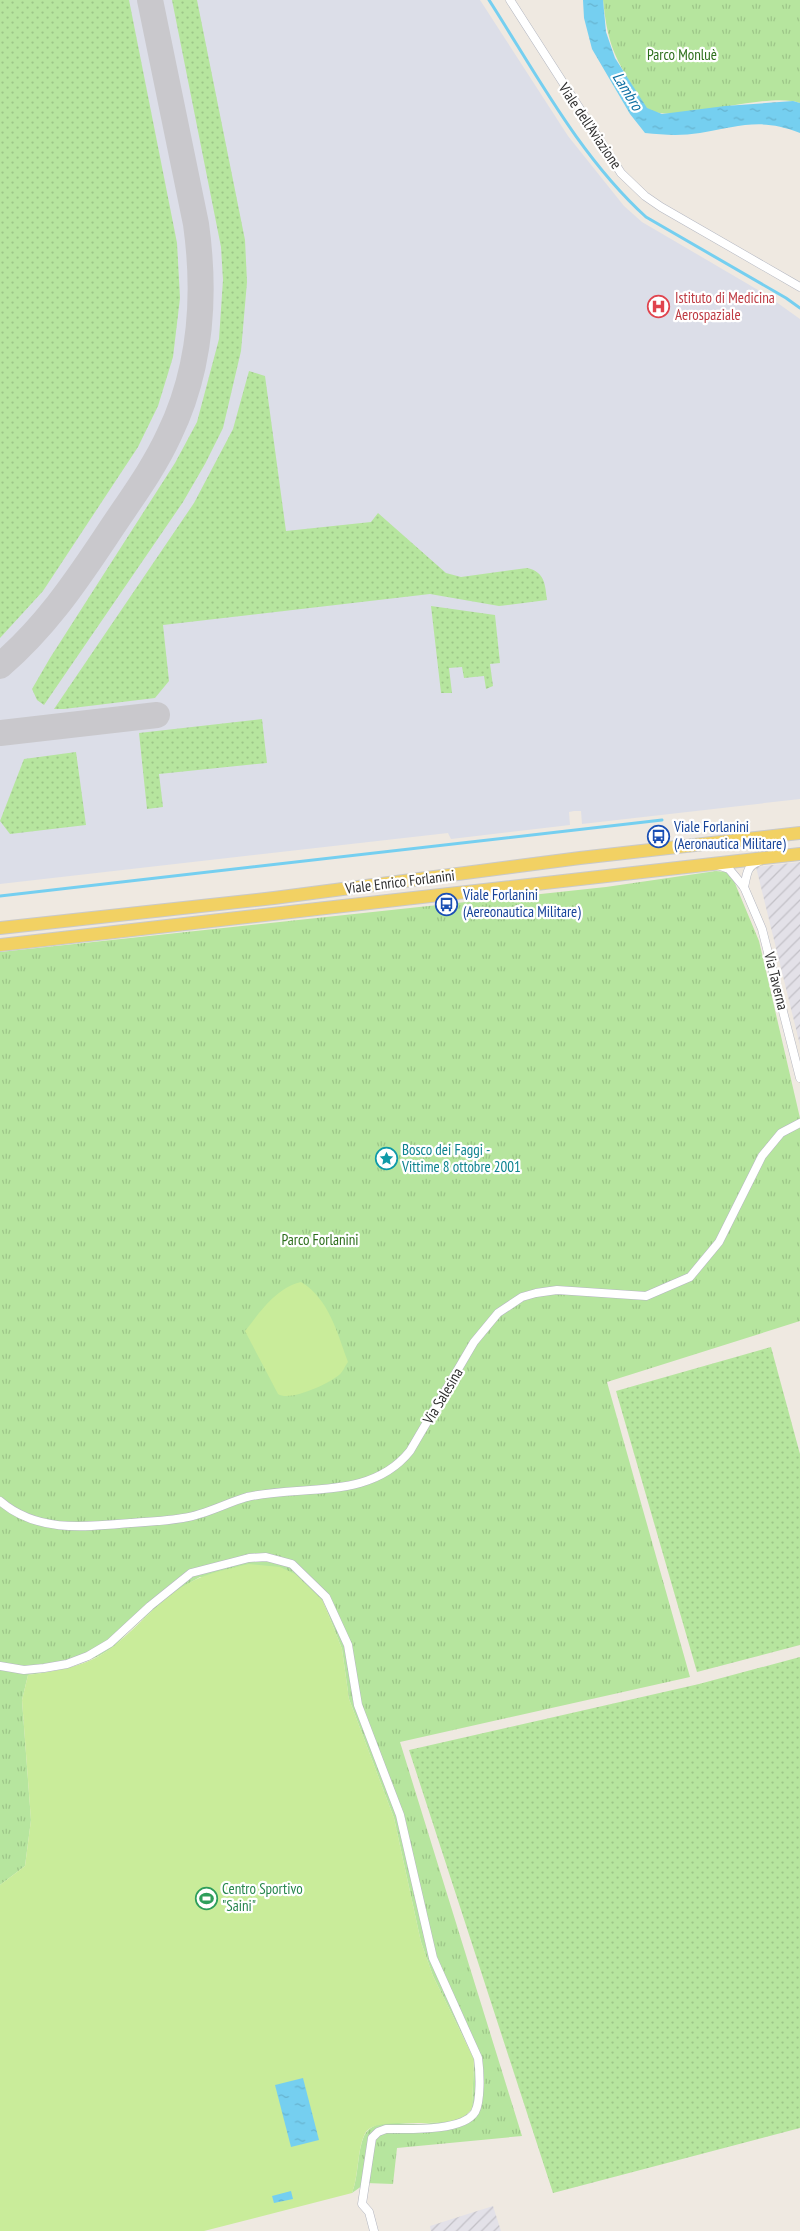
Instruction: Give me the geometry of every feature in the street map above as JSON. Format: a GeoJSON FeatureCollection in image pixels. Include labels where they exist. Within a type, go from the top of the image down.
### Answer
{"type":"FeatureCollection","features":[{"type":"Feature","properties":{"kind":"main road","name":"Viale Enrico Forlanini"},"geometry":{"type":"LineString","coordinates":[[0,928],[274,898],[580,858],[800,833]]}},
{"type":"Feature","properties":{"kind":"main road","name":"Viale Enrico Forlanini"},"geometry":{"type":"LineString","coordinates":[[0,945],[800,854]]}},
{"type":"Feature","properties":{"kind":"street","name":"Viale dell'Aviazione"},"geometry":{"type":"LineString","coordinates":[[510,0],[621,173],[645,196],[661,207],[800,287]]}},
{"type":"Feature","properties":{"kind":"street"},"geometry":{"type":"LineString","coordinates":[[744,887],[748,869],[752,864],[783,856]]}},
{"type":"Feature","properties":{"kind":"street","name":"Via Taverna"},"geometry":{"type":"LineString","coordinates":[[714,864],[729,869],[744,887],[767,947],[800,1078]]}},
{"type":"Feature","properties":{"kind":"street","name":"Via Salesina"},"geometry":{"type":"LineString","coordinates":[[0,1502],[28,1520],[50,1525],[82,1528],[184,1518],[247,1497],[275,1492],[345,1487],[382,1474],[396,1466],[410,1451],[474,1342],[498,1312],[522,1297],[536,1292],[556,1290],[646,1296],[690,1277],[719,1242],[762,1156],[781,1132],[800,1123]]}},
{"type":"Feature","properties":{"kind":"street"},"geometry":{"type":"LineString","coordinates":[[0,1666],[24,1670],[44,1668],[66,1664],[88,1656],[110,1643],[150,1606],[191,1573],[249,1558],[266,1557],[292,1564],[326,1597],[348,1645],[358,1705],[400,1814],[426,1935],[433,1958],[478,2058],[480,2071],[477,2105],[474,2113],[468,2120],[437,2127],[386,2129],[378,2132],[372,2138],[362,2204],[368,2212],[374,2231]]}},
{"type":"Feature","properties":{"kind":"shaded area"},"geometry":{"type":"Polygon","coordinates":[[[0,0],[480,0],[568,136],[624,206],[642,222],[765,294],[800,319],[800,799],[582,824],[581,811],[574,811],[569,812],[570,825],[451,839],[448,833],[0,884],[0,0]]]}},
{"type":"Feature","properties":{"kind":"shaded area"},"geometry":{"type":"Polygon","coordinates":[[[800,862],[800,1045],[756,867],[800,862]]]}},
{"type":"Feature","properties":{"kind":"shaded area"},"geometry":{"type":"Polygon","coordinates":[[[493,2206],[501,2231],[431,2231],[430,2226],[493,2206]]]}},
{"type":"Feature","properties":{"kind":"green space"},"geometry":{"type":"Polygon","coordinates":[[[0,0],[129,0],[177,243],[180,298],[173,357],[158,406],[138,447],[43,591],[0,638],[0,0]]]}},
{"type":"Feature","properties":{"kind":"green space"},"geometry":{"type":"Polygon","coordinates":[[[172,0],[197,0],[245,240],[247,282],[241,351],[223,428],[205,464],[183,502],[44,705],[37,700],[32,689],[175,463],[197,422],[219,339],[223,280],[221,247],[172,0]]]}},
{"type":"Feature","properties":{"kind":"green space","name":"Parco Monluè"},"geometry":{"type":"Polygon","coordinates":[[[603,0],[800,0],[800,103],[785,100],[765,101],[674,113],[657,113],[646,108],[614,52],[608,34],[603,0]]]}},
{"type":"Feature","properties":{"kind":"green space"},"geometry":{"type":"Polygon","coordinates":[[[249,371],[265,376],[286,531],[371,522],[378,513],[446,573],[461,577],[527,568],[541,576],[545,584],[547,600],[499,606],[430,594],[163,625],[169,681],[155,698],[54,709],[194,503],[233,429],[249,371]]]}},
{"type":"Feature","properties":{"kind":"green space"},"geometry":{"type":"Polygon","coordinates":[[[431,606],[495,615],[500,663],[490,664],[493,686],[486,689],[484,676],[464,678],[462,667],[449,668],[452,693],[441,693],[431,606]]]}},
{"type":"Feature","properties":{"kind":"green space"},"geometry":{"type":"Polygon","coordinates":[[[262,719],[267,763],[159,774],[163,807],[147,809],[139,733],[262,719]]]}},
{"type":"Feature","properties":{"kind":"green space"},"geometry":{"type":"Polygon","coordinates":[[[76,752],[86,825],[10,834],[0,821],[24,759],[76,752]]]}},
{"type":"Feature","properties":{"kind":"green space","name":"Parco Forlanini"},"geometry":{"type":"Polygon","coordinates":[[[716,871],[726,872],[734,881],[759,941],[800,1118],[800,1321],[607,1382],[690,1677],[400,1742],[522,2136],[397,2148],[393,2184],[366,2183],[352,2193],[362,2142],[369,2130],[375,2126],[390,2123],[421,2124],[439,2122],[469,2113],[472,2108],[474,2059],[433,1976],[421,1942],[394,1818],[349,1699],[342,1649],[323,1601],[200,1577],[164,1601],[129,1631],[115,1646],[102,1654],[72,1666],[28,1675],[22,1700],[31,1820],[25,1866],[0,1885],[0,952],[606,887],[716,871]]]}},
{"type":"Feature","properties":{"kind":"green space"},"geometry":{"type":"Polygon","coordinates":[[[301,1282],[319,1297],[331,1317],[348,1362],[340,1374],[327,1383],[300,1394],[284,1396],[278,1394],[245,1331],[276,1295],[301,1282]]]}},
{"type":"Feature","properties":{"kind":"green space"},"geometry":{"type":"Polygon","coordinates":[[[771,1347],[800,1454],[800,1645],[697,1672],[616,1391],[771,1347]]]}},
{"type":"Feature","properties":{"kind":"green space","name":"Centro Sportivo \"Saini\""},"geometry":{"type":"Polygon","coordinates":[[[249,1564],[280,1567],[295,1574],[323,1601],[342,1649],[349,1699],[394,1818],[421,1942],[433,1976],[474,2059],[472,2108],[464,2116],[451,2121],[374,2126],[366,2132],[363,2138],[352,2193],[204,2231],[0,2231],[0,1885],[25,1866],[31,1820],[22,1700],[28,1675],[84,1663],[105,1653],[177,1590],[209,1574],[249,1564]]]}},
{"type":"Feature","properties":{"kind":"green space"},"geometry":{"type":"Polygon","coordinates":[[[800,1657],[800,2128],[553,2193],[409,1750],[699,1684],[800,1657]]]}},
{"type":"Feature","properties":{"kind":"water","name":"Lambro"},"geometry":{"type":"Polygon","coordinates":[[[583,0],[603,0],[606,32],[615,58],[647,108],[662,114],[725,106],[793,101],[800,103],[800,133],[773,125],[761,124],[686,135],[645,133],[630,114],[592,49],[584,18],[583,0]]]}},
{"type":"Feature","properties":{"kind":"water"},"geometry":{"type":"Polygon","coordinates":[[[303,2078],[319,2140],[291,2147],[275,2085],[303,2078]]]}},
{"type":"Feature","properties":{"kind":"water"},"geometry":{"type":"Polygon","coordinates":[[[291,2191],[293,2199],[274,2203],[272,2196],[291,2191]]]}},
{"type":"Feature","properties":{"kind":"waterway"},"geometry":{"type":"LineString","coordinates":[[489,0],[542,86],[580,142],[622,194],[646,217],[800,308]]}},
{"type":"Feature","properties":{"kind":"waterway"},"geometry":{"type":"LineString","coordinates":[[0,896],[662,820]]}},
{"type":"Feature","properties":{"kind":"taxiway"},"geometry":{"type":"LineString","coordinates":[[0,666],[16,652],[57,606],[147,475],[162,449],[180,410],[194,358],[200,305],[199,251],[196,224],[150,0]]}},
{"type":"Feature","properties":{"kind":"taxiway"},"geometry":{"type":"LineString","coordinates":[[0,733],[157,715]]}},
{"type":"Feature","properties":{"kind":"place","name":"Istituto di Medicina Aerospaziale"},"geometry":{"type":"Point","coordinates":[659,307]}},
{"type":"Feature","properties":{"kind":"place","name":"Viale Forlanini (Aeronautica Militare)"},"geometry":{"type":"Point","coordinates":[658,836]}},
{"type":"Feature","properties":{"kind":"place","name":"Viale Forlanini (Aereonautica Militare)"},"geometry":{"type":"Point","coordinates":[447,904]}},
{"type":"Feature","properties":{"kind":"place","name":"Bosco dei Faggi - Vittime 8 ottobre 2001"},"geometry":{"type":"Point","coordinates":[386,1159]}},
{"type":"Feature","properties":{"kind":"place","name":"Centro Sportivo \"Saini\""},"geometry":{"type":"Point","coordinates":[206,1898]}}]}
